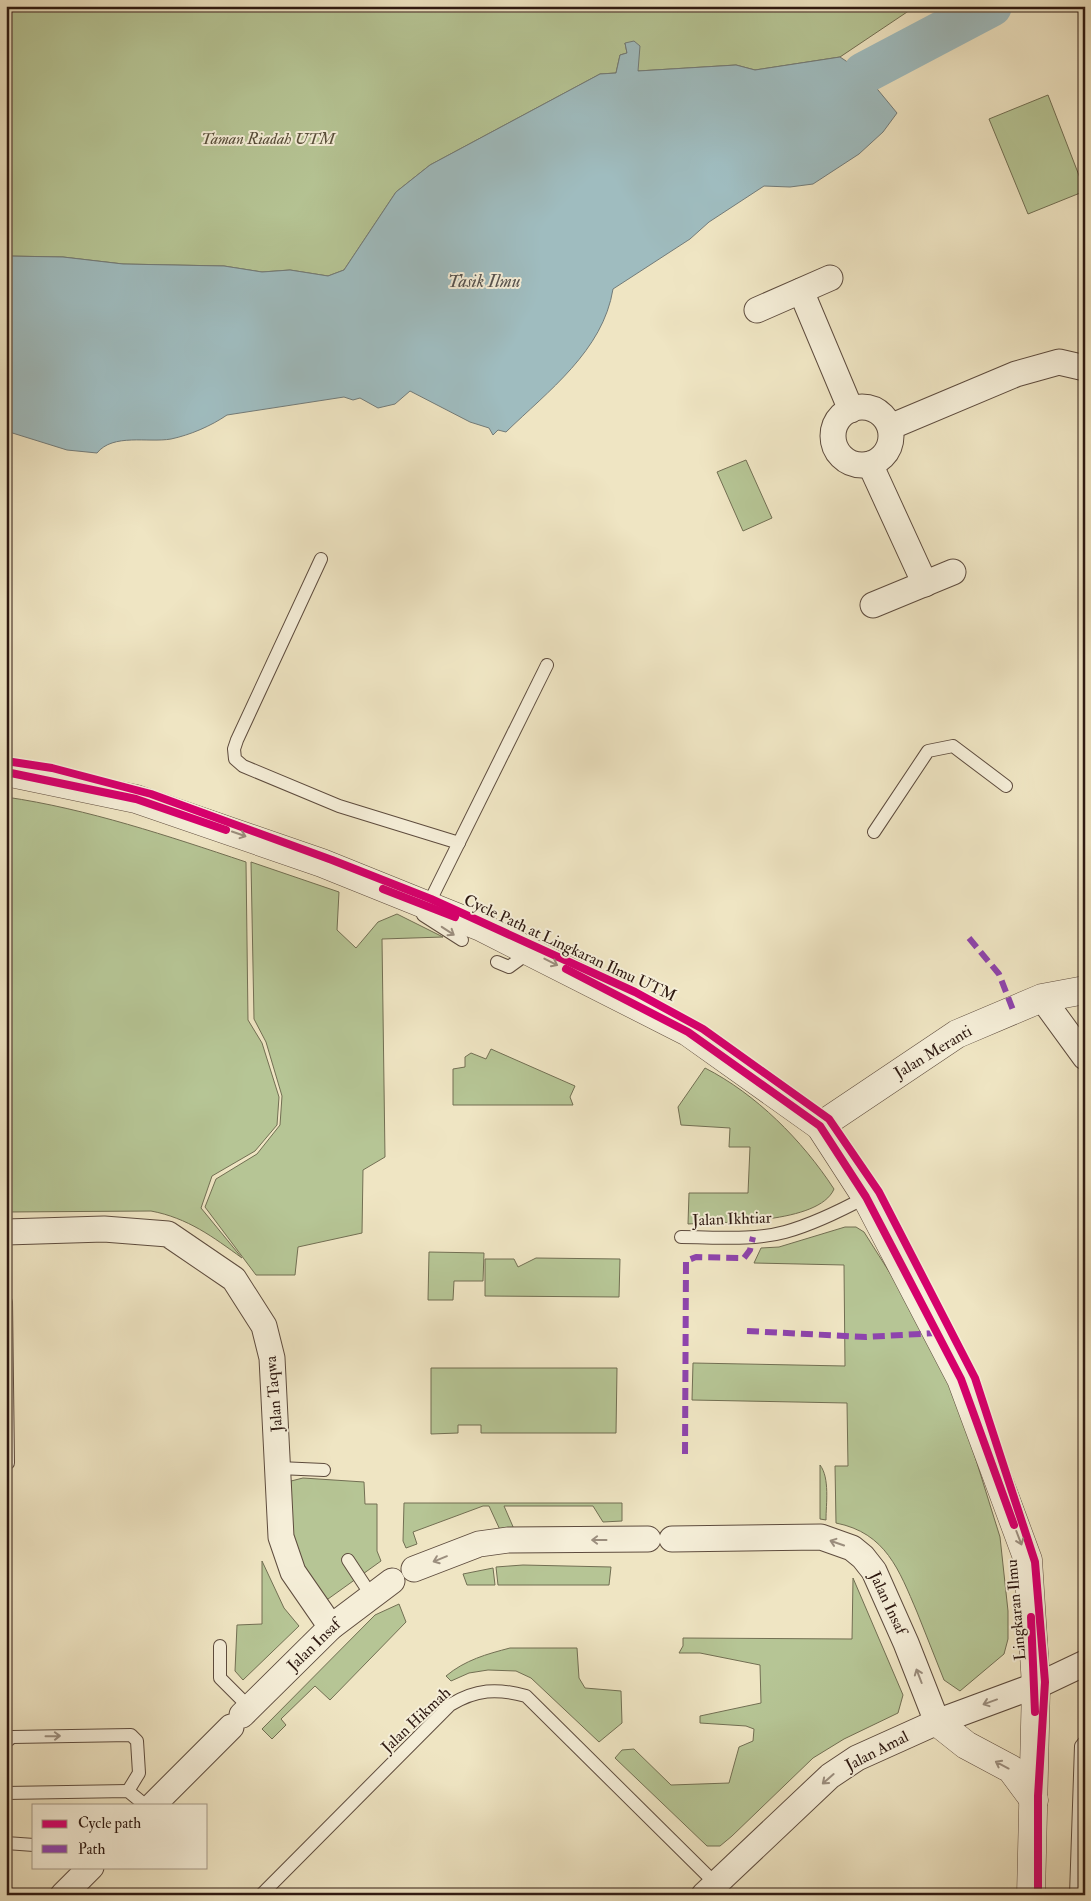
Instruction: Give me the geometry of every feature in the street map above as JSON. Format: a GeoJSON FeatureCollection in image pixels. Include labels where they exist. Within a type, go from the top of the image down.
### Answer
{"type":"FeatureCollection","features":[{"type":"Feature","properties":{"kind":"street"},"geometry":{"type":"LineString","coordinates":[[757,310],[830,278]]}},
{"type":"Feature","properties":{"kind":"street"},"geometry":{"type":"LineString","coordinates":[[800,291],[851,410]]}},
{"type":"Feature","properties":{"kind":"street"},"geometry":{"type":"LineString","coordinates":[[890,428],[1016,374],[1059,362],[1085,368]]}},
{"type":"Feature","properties":{"kind":"street"},"geometry":{"type":"LineString","coordinates":[[860,407],[878,412],[890,428],[891,436],[885,454],[870,464],[861,465],[845,460],[834,446],[833,437],[837,420],[851,410],[860,407]]}},
{"type":"Feature","properties":{"kind":"street"},"geometry":{"type":"LineString","coordinates":[[870,464],[925,584]]}},
{"type":"Feature","properties":{"kind":"street"},"geometry":{"type":"LineString","coordinates":[[873,605],[953,572]]}},
{"type":"Feature","properties":{"kind":"street","name":"Lingkaran Ilmu"},"geometry":{"type":"LineString","coordinates":[[6,772],[136,799],[322,863],[427,907],[481,927],[688,1032],[820,1126],[866,1197],[961,1379],[1028,1560],[1036,1686],[1031,1895]]}},
{"type":"Feature","properties":{"kind":"street","name":"Jalan Meranti"},"geometry":{"type":"LineString","coordinates":[[820,1126],[956,1034],[1042,998],[1085,990]]}},
{"type":"Feature","properties":{"kind":"street"},"geometry":{"type":"LineString","coordinates":[[1042,998],[1085,1057]]}},
{"type":"Feature","properties":{"kind":"street","name":"Jalan Taqwa"},"geometry":{"type":"LineString","coordinates":[[6,1232],[104,1230],[168,1234],[234,1278],[264,1326],[272,1358],[281,1537],[293,1572],[331,1627]]}},
{"type":"Feature","properties":{"kind":"street","name":"Jalan Insaf"},"geometry":{"type":"LineString","coordinates":[[414,1569],[479,1544],[508,1540],[821,1538],[852,1548],[863,1557],[874,1571],[906,1643],[937,1722]]}},
{"type":"Feature","properties":{"kind":"street","name":"Jalan Insaf"},"geometry":{"type":"LineString","coordinates":[[154,1804],[331,1627],[392,1581]]}},
{"type":"Feature","properties":{"kind":"street","name":"Jalan Amal"},"geometry":{"type":"LineString","coordinates":[[710,1889],[830,1776],[857,1758],[937,1722],[1036,1686],[1085,1663]]}},
{"type":"Feature","properties":{"kind":"street"},"geometry":{"type":"LineString","coordinates":[[937,1722],[966,1745],[1010,1769],[1034,1800]]}},
{"type":"Feature","properties":{"kind":"street"},"geometry":{"type":"LineString","coordinates":[[63,1895],[90,1868]]}},
{"type":"Feature","properties":{"kind":"lane"},"geometry":{"type":"LineString","coordinates":[[321,559],[237,740],[234,749],[235,759],[243,766],[339,806],[459,843]]}},
{"type":"Feature","properties":{"kind":"lane"},"geometry":{"type":"LineString","coordinates":[[427,907],[547,665]]}},
{"type":"Feature","properties":{"kind":"lane"},"geometry":{"type":"LineString","coordinates":[[874,832],[928,751],[952,746],[1006,786]]}},
{"type":"Feature","properties":{"kind":"lane"},"geometry":{"type":"LineString","coordinates":[[377,886],[462,940]]}},
{"type":"Feature","properties":{"kind":"lane"},"geometry":{"type":"LineString","coordinates":[[497,962],[509,967],[515,964],[526,949]]}},
{"type":"Feature","properties":{"kind":"lane","name":"Jalan Ikhtiar"},"geometry":{"type":"LineString","coordinates":[[681,1237],[748,1237],[783,1232],[818,1222],[866,1197]]}},
{"type":"Feature","properties":{"kind":"lane"},"geometry":{"type":"LineString","coordinates":[[6,1302],[8,1463]]}},
{"type":"Feature","properties":{"kind":"lane"},"geometry":{"type":"LineString","coordinates":[[279,1468],[324,1470]]}},
{"type":"Feature","properties":{"kind":"lane"},"geometry":{"type":"LineString","coordinates":[[348,1560],[371,1595]]}},
{"type":"Feature","properties":{"kind":"lane"},"geometry":{"type":"LineString","coordinates":[[220,1646],[220,1678],[241,1716]]}},
{"type":"Feature","properties":{"kind":"lane","name":"Jalan Hikmah"},"geometry":{"type":"LineString","coordinates":[[261,1895],[450,1705],[463,1697],[480,1692],[503,1690],[526,1696],[710,1889]]}},
{"type":"Feature","properties":{"kind":"lane"},"geometry":{"type":"LineString","coordinates":[[6,1742],[12,1737],[131,1735],[137,1741],[139,1773],[128,1791]]}},
{"type":"Feature","properties":{"kind":"lane"},"geometry":{"type":"LineString","coordinates":[[1076,1895],[1081,1746],[1085,1741]]}},
{"type":"Feature","properties":{"kind":"lane"},"geometry":{"type":"LineString","coordinates":[[6,1793],[128,1791],[144,1804]]}},
{"type":"Feature","properties":{"kind":"lane"},"geometry":{"type":"LineString","coordinates":[[6,1843],[32,1845]]}},
{"type":"Feature","properties":{"kind":"green space","name":"Taman Riadah UTM"},"geometry":{"type":"Polygon","coordinates":[[[6,6],[916,6],[840,57],[755,70],[736,65],[638,71],[625,43],[627,53],[620,55],[616,73],[600,74],[430,165],[396,192],[344,270],[328,276],[290,270],[262,272],[224,266],[123,264],[63,257],[6,256],[6,6]]]}},
{"type":"Feature","properties":{"kind":"green space"},"geometry":{"type":"Polygon","coordinates":[[[1048,95],[1085,191],[1028,214],[989,119],[1048,95]]]}},
{"type":"Feature","properties":{"kind":"green space"},"geometry":{"type":"Polygon","coordinates":[[[746,460],[772,518],[743,531],[717,472],[746,460]]]}},
{"type":"Feature","properties":{"kind":"green space"},"geometry":{"type":"Polygon","coordinates":[[[6,797],[97,816],[246,862],[248,1020],[262,1043],[279,1097],[277,1125],[255,1151],[212,1176],[201,1208],[242,1258],[200,1229],[177,1218],[151,1211],[6,1212],[6,797]]]}},
{"type":"Feature","properties":{"kind":"green space"},"geometry":{"type":"Polygon","coordinates":[[[251,862],[339,892],[337,930],[356,948],[378,922],[397,914],[443,937],[382,939],[385,1157],[363,1170],[362,1233],[298,1247],[295,1275],[256,1275],[205,1207],[216,1179],[257,1154],[280,1125],[282,1096],[266,1042],[254,1019],[251,862]]]}},
{"type":"Feature","properties":{"kind":"green space"},"geometry":{"type":"Polygon","coordinates":[[[491,1049],[575,1086],[570,1097],[573,1105],[453,1105],[453,1069],[465,1067],[465,1057],[471,1053],[486,1059],[491,1049]]]}},
{"type":"Feature","properties":{"kind":"green space"},"geometry":{"type":"Polygon","coordinates":[[[705,1068],[742,1091],[793,1136],[834,1189],[825,1200],[810,1209],[768,1219],[688,1224],[689,1193],[748,1193],[750,1147],[729,1147],[730,1128],[681,1125],[678,1107],[705,1068]]]}},
{"type":"Feature","properties":{"kind":"green space"},"geometry":{"type":"Polygon","coordinates":[[[845,1227],[856,1227],[864,1232],[933,1341],[972,1447],[1000,1537],[1008,1611],[1008,1639],[1004,1654],[960,1691],[944,1680],[904,1582],[889,1556],[879,1544],[867,1535],[836,1523],[835,1466],[848,1466],[847,1403],[692,1400],[693,1363],[845,1366],[844,1265],[754,1263],[761,1248],[779,1247],[845,1227]]]}},
{"type":"Feature","properties":{"kind":"green space"},"geometry":{"type":"Polygon","coordinates":[[[429,1252],[484,1253],[483,1281],[454,1281],[453,1300],[428,1300],[429,1252]]]}},
{"type":"Feature","properties":{"kind":"green space"},"geometry":{"type":"Polygon","coordinates":[[[536,1258],[620,1259],[619,1297],[485,1296],[485,1259],[514,1259],[518,1267],[536,1258]]]}},
{"type":"Feature","properties":{"kind":"green space"},"geometry":{"type":"Polygon","coordinates":[[[431,1368],[617,1368],[616,1433],[481,1433],[481,1425],[458,1425],[458,1433],[431,1434],[431,1368]]]}},
{"type":"Feature","properties":{"kind":"green space"},"geometry":{"type":"Polygon","coordinates":[[[820,1465],[826,1484],[826,1520],[820,1519],[820,1465]]]}},
{"type":"Feature","properties":{"kind":"green space"},"geometry":{"type":"Polygon","coordinates":[[[303,1478],[364,1482],[365,1504],[377,1504],[377,1551],[381,1561],[328,1599],[324,1599],[310,1583],[289,1531],[291,1481],[303,1478]]]}},
{"type":"Feature","properties":{"kind":"green space"},"geometry":{"type":"Polygon","coordinates":[[[404,1503],[622,1503],[622,1521],[603,1522],[593,1506],[504,1506],[514,1529],[501,1532],[489,1506],[483,1506],[413,1532],[417,1544],[406,1548],[403,1541],[404,1503]]]}},
{"type":"Feature","properties":{"kind":"green space"},"geometry":{"type":"Polygon","coordinates":[[[262,1561],[284,1608],[299,1626],[243,1680],[235,1671],[237,1625],[262,1624],[262,1561]]]}},
{"type":"Feature","properties":{"kind":"green space"},"geometry":{"type":"Polygon","coordinates":[[[523,1565],[611,1567],[609,1585],[498,1585],[496,1567],[523,1565]]]}},
{"type":"Feature","properties":{"kind":"green space"},"geometry":{"type":"Polygon","coordinates":[[[493,1568],[495,1585],[467,1585],[463,1574],[493,1568]]]}},
{"type":"Feature","properties":{"kind":"green space"},"geometry":{"type":"Polygon","coordinates":[[[853,1578],[903,1695],[898,1713],[844,1739],[813,1758],[720,1846],[707,1846],[615,1758],[622,1750],[634,1749],[671,1785],[729,1783],[739,1747],[753,1741],[754,1729],[746,1726],[700,1723],[700,1716],[761,1703],[760,1665],[700,1653],[679,1653],[683,1646],[683,1638],[852,1639],[853,1578]]]}},
{"type":"Feature","properties":{"kind":"green space"},"geometry":{"type":"Polygon","coordinates":[[[399,1604],[406,1622],[330,1700],[315,1686],[281,1719],[286,1725],[272,1739],[262,1729],[375,1615],[399,1604]]]}},
{"type":"Feature","properties":{"kind":"green space"},"geometry":{"type":"Polygon","coordinates":[[[510,1648],[577,1648],[579,1678],[585,1688],[621,1691],[622,1723],[599,1742],[531,1678],[516,1671],[488,1670],[469,1673],[451,1681],[446,1676],[453,1670],[485,1655],[510,1648]]]}},
{"type":"Feature","properties":{"kind":"water","name":"Tasik Ilmu"},"geometry":{"type":"Polygon","coordinates":[[[634,41],[640,46],[638,71],[736,65],[755,70],[840,57],[864,73],[897,113],[883,132],[859,154],[813,184],[790,187],[764,186],[709,222],[690,239],[613,289],[607,311],[598,332],[586,351],[556,385],[506,432],[498,430],[493,435],[489,428],[470,422],[410,391],[395,404],[378,408],[360,398],[353,400],[344,397],[227,415],[193,433],[162,440],[121,441],[104,447],[97,453],[67,450],[6,431],[6,256],[63,257],[123,264],[224,266],[262,272],[290,270],[328,276],[344,270],[396,192],[430,165],[600,74],[616,73],[620,55],[627,53],[625,43],[634,41]]]}},
{"type":"Feature","properties":{"kind":"waterway"},"geometry":{"type":"LineString","coordinates":[[864,73],[991,6]]}},
{"type":"Feature","properties":{"kind":"marked path"},"geometry":{"type":"LineString","coordinates":[[969,938],[999,974],[1013,1010]]}},
{"type":"Feature","properties":{"kind":"marked path"},"geometry":{"type":"LineString","coordinates":[[685,1454],[686,1261],[696,1257],[744,1258],[750,1250],[753,1237]]}},
{"type":"Feature","properties":{"kind":"marked path"},"geometry":{"type":"LineString","coordinates":[[747,1331],[866,1337],[937,1333]]}},
{"type":"Feature","properties":{"kind":"cycle path","name":"Cycle Path at Lingkaran Ilmu UTM"},"geometry":{"type":"LineString","coordinates":[[6,761],[52,768],[151,794],[332,860],[431,899],[635,992],[703,1029],[829,1119],[879,1192],[975,1378],[1035,1562],[1045,1682],[1038,1796],[1038,1895]]}},
{"type":"Feature","properties":{"kind":"cycle path"},"geometry":{"type":"LineString","coordinates":[[6,772],[136,799],[226,830]]}},
{"type":"Feature","properties":{"kind":"cycle path"},"geometry":{"type":"LineString","coordinates":[[383,889],[455,917]]}},
{"type":"Feature","properties":{"kind":"cycle path"},"geometry":{"type":"LineString","coordinates":[[566,969],[688,1032],[820,1126],[866,1197],[961,1379],[1014,1525]]}},
{"type":"Feature","properties":{"kind":"cycle path"},"geometry":{"type":"LineString","coordinates":[[1031,1617],[1035,1712]]}}]}
